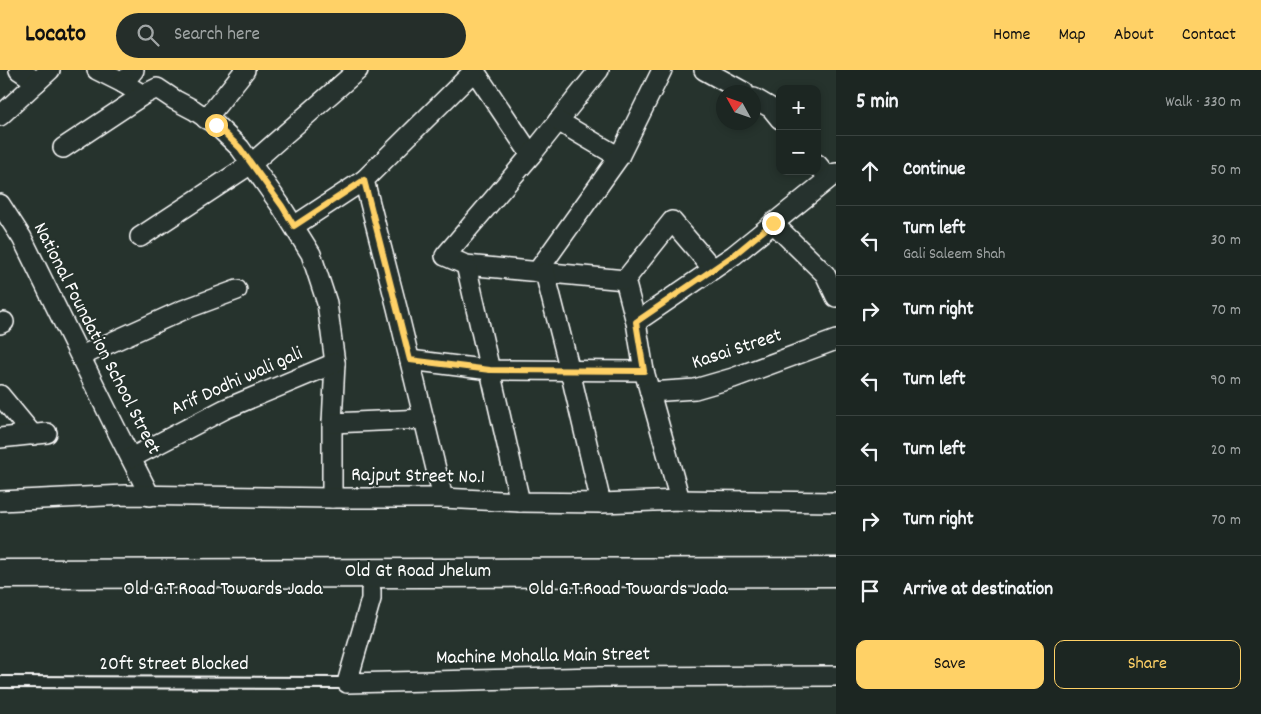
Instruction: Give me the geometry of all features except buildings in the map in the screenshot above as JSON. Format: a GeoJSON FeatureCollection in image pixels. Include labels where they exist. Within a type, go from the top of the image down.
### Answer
{"type":"FeatureCollection","features":[{"type":"Feature","properties":{"kind":"main road","name":"Old Gt Road Jhelum"},"geometry":{"type":"LineString","coordinates":[[0,574],[836,572]]}},
{"type":"Feature","properties":{"kind":"main road","name":"Old G.T.Road Towards Jada"},"geometry":{"type":"LineString","coordinates":[[0,590],[836,590]]}},
{"type":"Feature","properties":{"kind":"street"},"geometry":{"type":"LineString","coordinates":[[19,70],[44,76]]}},
{"type":"Feature","properties":{"kind":"street"},"geometry":{"type":"LineString","coordinates":[[97,70],[129,77],[143,95]]}},
{"type":"Feature","properties":{"kind":"street"},"geometry":{"type":"LineString","coordinates":[[206,119],[245,70]]}},
{"type":"Feature","properties":{"kind":"street"},"geometry":{"type":"LineString","coordinates":[[140,237],[251,164],[358,70]]}},
{"type":"Feature","properties":{"kind":"street"},"geometry":{"type":"LineString","coordinates":[[294,226],[364,180],[474,70],[531,155]]}},
{"type":"Feature","properties":{"kind":"street"},"geometry":{"type":"LineString","coordinates":[[599,70],[531,155],[445,256],[466,265],[625,280]]}},
{"type":"Feature","properties":{"kind":"street"},"geometry":{"type":"LineString","coordinates":[[541,272],[619,157],[662,70]]}},
{"type":"Feature","properties":{"kind":"street"},"geometry":{"type":"LineString","coordinates":[[704,70],[731,85]]}},
{"type":"Feature","properties":{"kind":"street"},"geometry":{"type":"LineString","coordinates":[[0,116],[44,76]]}},
{"type":"Feature","properties":{"kind":"street"},"geometry":{"type":"LineString","coordinates":[[63,148],[143,95],[157,88],[216,125],[240,148],[282,206],[311,254],[327,303],[335,362],[332,423],[332,498]]}},
{"type":"Feature","properties":{"kind":"street"},"geometry":{"type":"LineString","coordinates":[[761,102],[771,108],[776,114]]}},
{"type":"Feature","properties":{"kind":"street"},"geometry":{"type":"LineString","coordinates":[[558,121],[619,157]]}},
{"type":"Feature","properties":{"kind":"street"},"geometry":{"type":"LineString","coordinates":[[636,322],[734,255],[773,223],[827,171]]}},
{"type":"Feature","properties":{"kind":"street"},"geometry":{"type":"LineString","coordinates":[[364,180],[443,498]]}},
{"type":"Feature","properties":{"kind":"street","name":"National Foundation School Street"},"geometry":{"type":"LineString","coordinates":[[0,204],[22,238],[150,496]]}},
{"type":"Feature","properties":{"kind":"street"},"geometry":{"type":"LineString","coordinates":[[625,280],[672,221],[713,269]]}},
{"type":"Feature","properties":{"kind":"street"},"geometry":{"type":"LineString","coordinates":[[773,223],[825,274],[836,297]]}},
{"type":"Feature","properties":{"kind":"street"},"geometry":{"type":"LineString","coordinates":[[466,265],[520,502]]}},
{"type":"Feature","properties":{"kind":"street"},"geometry":{"type":"LineString","coordinates":[[541,272],[570,370],[601,503]]}},
{"type":"Feature","properties":{"kind":"street"},"geometry":{"type":"LineString","coordinates":[[625,280],[636,322],[644,371],[680,500]]}},
{"type":"Feature","properties":{"kind":"street"},"geometry":{"type":"LineString","coordinates":[[81,356],[183,310],[236,290]]}},
{"type":"Feature","properties":{"kind":"street","name":"Kasai Street"},"geometry":{"type":"LineString","coordinates":[[650,392],[695,389],[733,378],[836,340]]}},
{"type":"Feature","properties":{"kind":"street"},"geometry":{"type":"LineString","coordinates":[[410,360],[490,370],[644,371]]}},
{"type":"Feature","properties":{"kind":"street","name":"Arif Dodhi wali gali"},"geometry":{"type":"LineString","coordinates":[[131,458],[225,409],[335,362]]}},
{"type":"Feature","properties":{"kind":"street"},"geometry":{"type":"LineString","coordinates":[[0,395],[40,434],[0,438]]}},
{"type":"Feature","properties":{"kind":"street"},"geometry":{"type":"LineString","coordinates":[[332,423],[424,419]]}},
{"type":"Feature","properties":{"kind":"street","name":"Rajput Street No.1"},"geometry":{"type":"LineString","coordinates":[[0,501],[125,495],[443,498],[520,502],[601,503],[680,500],[836,502]]}},
{"type":"Feature","properties":{"kind":"street"},"geometry":{"type":"LineString","coordinates":[[347,683],[371,599],[371,590]]}},
{"type":"Feature","properties":{"kind":"street","name":"Machine Mohalla Main Street"},"geometry":{"type":"LineString","coordinates":[[347,683],[599,677],[836,676]]}},
{"type":"Feature","properties":{"kind":"lane","name":"20ft Street Blocked"},"geometry":{"type":"LineString","coordinates":[[0,682],[347,683]]}},
{"type":"Feature","properties":{"kind":"route"},"geometry":{"type":"LineString","coordinates":[[216,125],[240,148],[282,206],[294,226],[364,180],[410,360],[490,370],[644,371],[636,322],[734,255],[773,223]]}}]}
